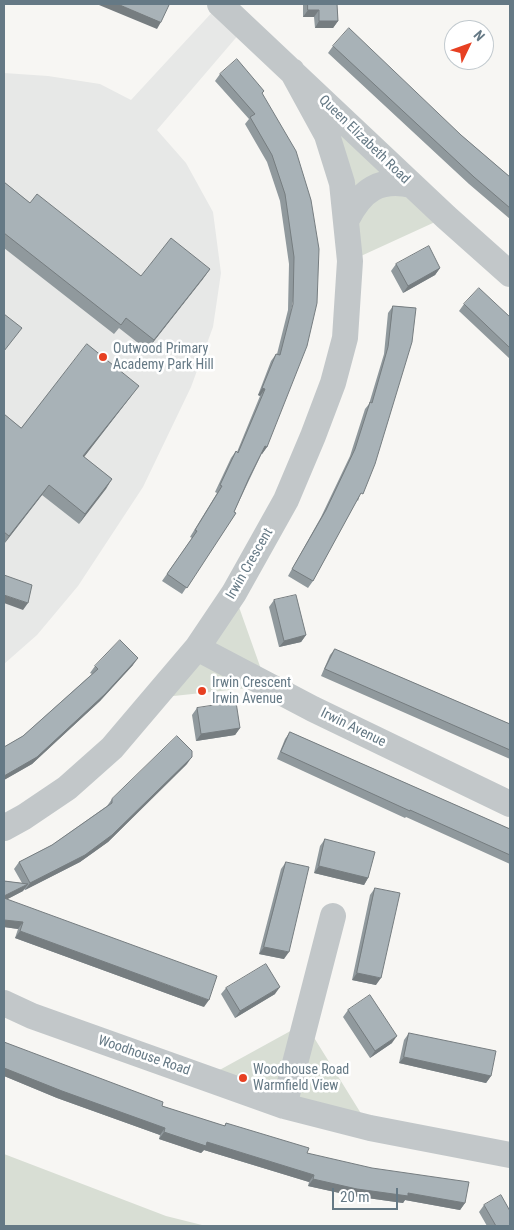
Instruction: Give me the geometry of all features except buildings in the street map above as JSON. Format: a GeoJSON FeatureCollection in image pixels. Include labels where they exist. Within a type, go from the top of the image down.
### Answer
{"type":"FeatureCollection","features":[{"type":"Feature","properties":{"kind":"street","name":"Queen Elizabeth Road"},"geometry":{"type":"LineString","coordinates":[[233,8],[292,71],[510,274]]}},
{"type":"Feature","properties":{"kind":"street","name":"Irwin Crescent"},"geometry":{"type":"LineString","coordinates":[[4,828],[24,817],[66,788],[112,748],[198,648],[234,593],[286,500],[333,383],[345,338],[350,261],[347,219],[342,183],[327,136],[292,71]]}},
{"type":"Feature","properties":{"kind":"street"},"geometry":{"type":"LineString","coordinates":[[347,219],[355,204],[377,185],[394,181],[412,184]]}},
{"type":"Feature","properties":{"kind":"street","name":"Irwin Avenue"},"geometry":{"type":"LineString","coordinates":[[198,648],[313,709],[510,804]]}},
{"type":"Feature","properties":{"kind":"street"},"geometry":{"type":"LineString","coordinates":[[284,1106],[332,916]]}},
{"type":"Feature","properties":{"kind":"street","name":"Woodhouse Road"},"geometry":{"type":"LineString","coordinates":[[4,1003],[32,1016],[284,1106],[370,1128],[510,1155]]}},
{"type":"Feature","properties":{"kind":"shaded area","name":"Outwood Primary Academy Park Hill"},"geometry":{"type":"Polygon","coordinates":[[[217,7],[240,33],[157,130],[186,163],[213,212],[221,273],[213,327],[191,387],[143,487],[78,586],[37,635],[4,664],[4,73],[48,76],[100,84],[131,100],[217,7]]]}},
{"type":"Feature","properties":{"kind":"shaded area"},"geometry":{"type":"Polygon","coordinates":[[[292,71],[446,217],[350,261],[347,219],[292,71]]]}},
{"type":"Feature","properties":{"kind":"shaded area"},"geometry":{"type":"Polygon","coordinates":[[[234,593],[267,686],[155,698],[234,593]]]}},
{"type":"Feature","properties":{"kind":"shaded area"},"geometry":{"type":"Polygon","coordinates":[[[305,1023],[370,1128],[205,1078],[305,1023]]]}},
{"type":"Feature","properties":{"kind":"shaded area"},"geometry":{"type":"Polygon","coordinates":[[[4,1154],[166,1216],[206,1226],[4,1226],[4,1154]]]}},
{"type":"Feature","properties":{"kind":"place","name":"Outwood Primary Academy Park Hill"},"geometry":{"type":"Point","coordinates":[103,357]}},
{"type":"Feature","properties":{"kind":"place","name":"Irwin Crescent Irwin Avenue"},"geometry":{"type":"Point","coordinates":[202,691]}},
{"type":"Feature","properties":{"kind":"place","name":"Woodhouse Road Warmfield View"},"geometry":{"type":"Point","coordinates":[243,1078]}}]}
